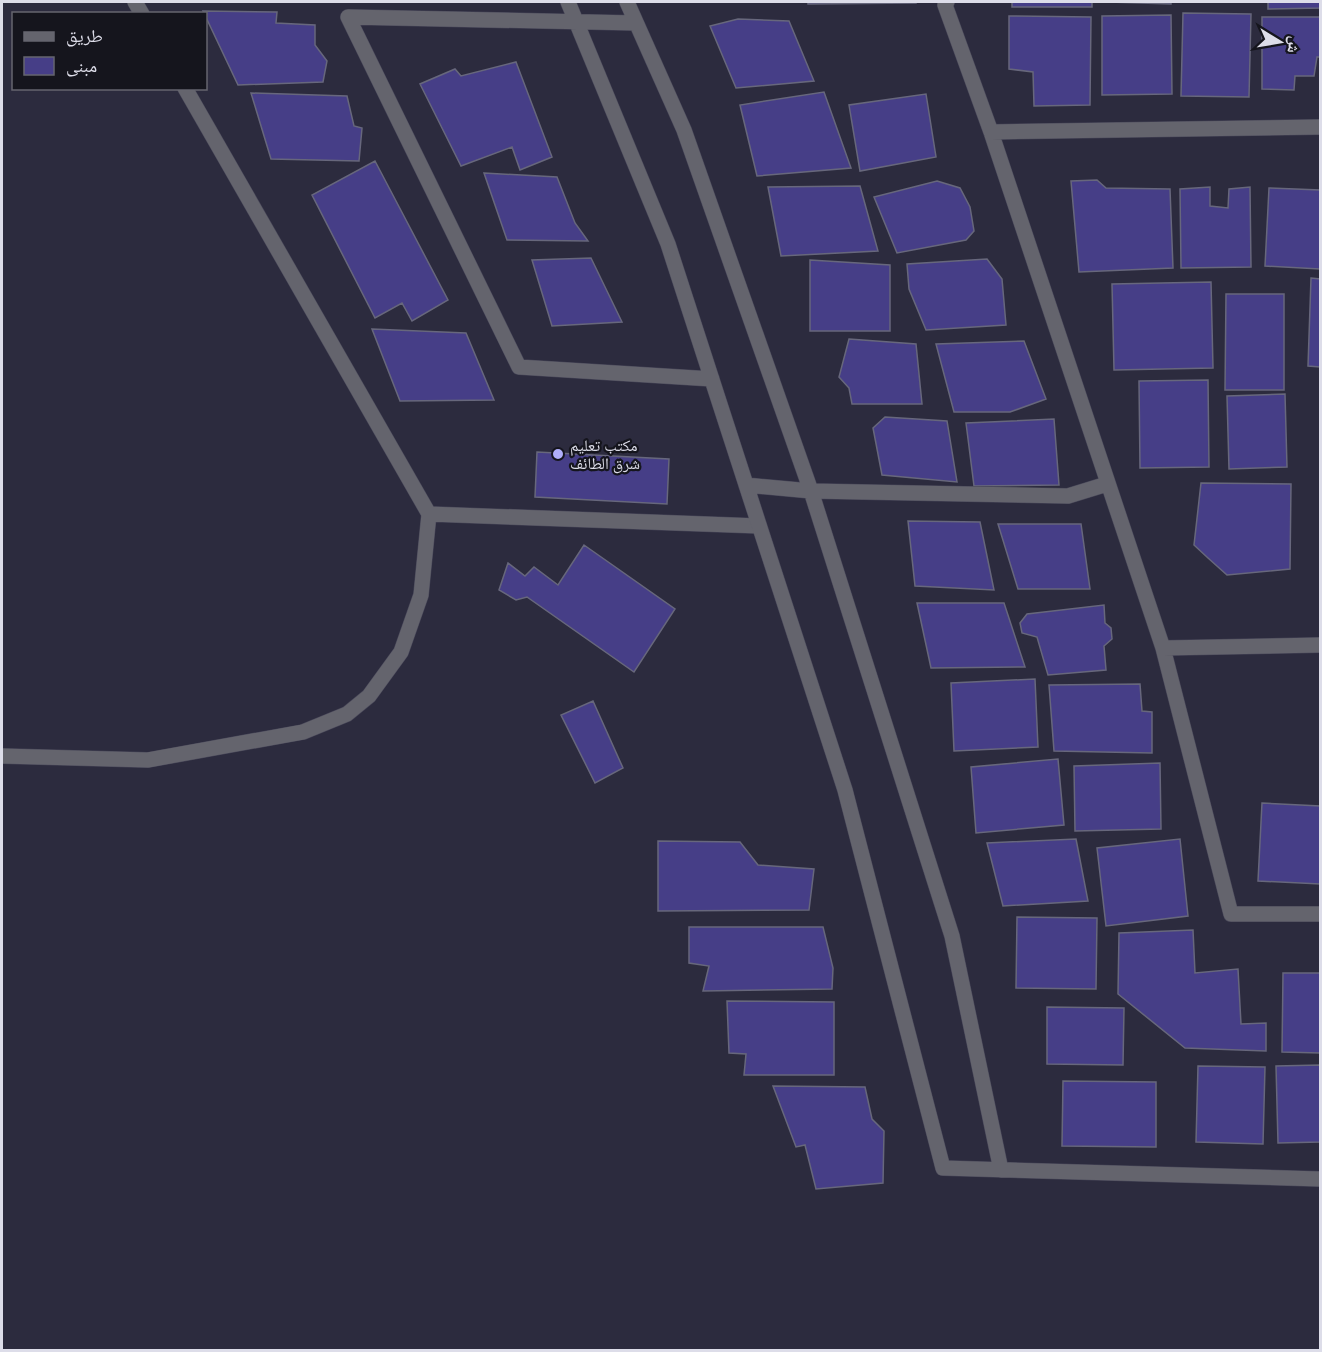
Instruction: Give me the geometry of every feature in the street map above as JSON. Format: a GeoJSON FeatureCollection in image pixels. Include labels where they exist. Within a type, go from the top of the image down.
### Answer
{"type":"FeatureCollection","features":[{"type":"Feature","properties":{"kind":"street"},"geometry":{"type":"LineString","coordinates":[[568,2],[668,244],[845,790],[943,1168],[1320,1179]]}},
{"type":"Feature","properties":{"kind":"street"},"geometry":{"type":"LineString","coordinates":[[627,2],[684,130],[811,491],[952,936],[1001,1170]]}},
{"type":"Feature","properties":{"kind":"street"},"geometry":{"type":"LineString","coordinates":[[947,2],[945,5],[991,132],[1162,648],[1231,914],[1320,914]]}},
{"type":"Feature","properties":{"kind":"street"},"geometry":{"type":"LineString","coordinates":[[636,23],[348,17],[519,367],[712,379]]}},
{"type":"Feature","properties":{"kind":"street"},"geometry":{"type":"LineString","coordinates":[[2,756],[148,760],[303,732],[347,714],[369,696],[401,652],[421,595],[429,514],[186,90]]}},
{"type":"Feature","properties":{"kind":"street"},"geometry":{"type":"LineString","coordinates":[[991,132],[1320,127]]}},
{"type":"Feature","properties":{"kind":"street"},"geometry":{"type":"LineString","coordinates":[[746,485],[811,491],[1068,496],[1107,484]]}},
{"type":"Feature","properties":{"kind":"street"},"geometry":{"type":"LineString","coordinates":[[429,514],[759,526]]}},
{"type":"Feature","properties":{"kind":"street"},"geometry":{"type":"LineString","coordinates":[[1162,648],[1320,645]]}},
{"type":"Feature","properties":{"kind":"building"},"geometry":{"type":"Polygon","coordinates":[[[808,2],[916,2],[916,3],[808,4],[808,2]]]}},
{"type":"Feature","properties":{"kind":"building"},"geometry":{"type":"Polygon","coordinates":[[[1012,2],[1092,2],[1092,7],[1012,7],[1012,2]]]}},
{"type":"Feature","properties":{"kind":"building"},"geometry":{"type":"Polygon","coordinates":[[[1108,2],[1171,2],[1171,4],[1108,2]]]}},
{"type":"Feature","properties":{"kind":"building"},"geometry":{"type":"Polygon","coordinates":[[[1268,2],[1320,2],[1320,8],[1268,9],[1268,2]]]}},
{"type":"Feature","properties":{"kind":"building"},"geometry":{"type":"Polygon","coordinates":[[[203,11],[277,12],[276,23],[315,25],[315,45],[327,61],[323,82],[238,85],[207,19],[207,12],[203,11]]]}},
{"type":"Feature","properties":{"kind":"building"},"geometry":{"type":"Polygon","coordinates":[[[1183,13],[1251,14],[1249,97],[1181,96],[1183,13]]]}},
{"type":"Feature","properties":{"kind":"building"},"geometry":{"type":"Polygon","coordinates":[[[1171,15],[1172,94],[1102,95],[1102,16],[1171,15]]]}},
{"type":"Feature","properties":{"kind":"building"},"geometry":{"type":"Polygon","coordinates":[[[1009,16],[1091,17],[1090,105],[1034,106],[1033,72],[1009,69],[1009,16]]]}},
{"type":"Feature","properties":{"kind":"building"},"geometry":{"type":"Polygon","coordinates":[[[1262,17],[1320,17],[1320,57],[1317,57],[1314,76],[1295,76],[1294,90],[1262,89],[1262,17]]]}},
{"type":"Feature","properties":{"kind":"building"},"geometry":{"type":"Polygon","coordinates":[[[738,19],[789,21],[814,81],[736,88],[710,26],[738,19]]]}},
{"type":"Feature","properties":{"kind":"building"},"geometry":{"type":"Polygon","coordinates":[[[516,62],[552,157],[520,170],[512,147],[461,166],[420,84],[455,69],[461,76],[516,62]]]}},
{"type":"Feature","properties":{"kind":"building"},"geometry":{"type":"Polygon","coordinates":[[[824,92],[851,168],[757,176],[740,105],[824,92]]]}},
{"type":"Feature","properties":{"kind":"building"},"geometry":{"type":"Polygon","coordinates":[[[251,93],[347,96],[354,126],[362,128],[359,161],[271,159],[251,93]]]}},
{"type":"Feature","properties":{"kind":"building"},"geometry":{"type":"Polygon","coordinates":[[[926,94],[936,157],[860,171],[849,105],[926,94]]]}},
{"type":"Feature","properties":{"kind":"building"},"geometry":{"type":"Polygon","coordinates":[[[375,161],[448,300],[412,321],[402,303],[375,318],[312,195],[375,161]]]}},
{"type":"Feature","properties":{"kind":"building"},"geometry":{"type":"Polygon","coordinates":[[[484,173],[557,177],[575,223],[588,241],[507,240],[484,173]]]}},
{"type":"Feature","properties":{"kind":"building"},"geometry":{"type":"Polygon","coordinates":[[[1097,180],[1106,188],[1170,189],[1173,268],[1079,272],[1071,181],[1097,180]]]}},
{"type":"Feature","properties":{"kind":"building"},"geometry":{"type":"Polygon","coordinates":[[[937,181],[960,188],[970,207],[974,231],[966,240],[897,253],[874,197],[937,181]]]}},
{"type":"Feature","properties":{"kind":"building"},"geometry":{"type":"Polygon","coordinates":[[[860,186],[878,251],[781,256],[768,187],[860,186]]]}},
{"type":"Feature","properties":{"kind":"building"},"geometry":{"type":"Polygon","coordinates":[[[1210,187],[1210,206],[1228,208],[1229,189],[1250,187],[1251,267],[1181,268],[1180,189],[1210,187]]]}},
{"type":"Feature","properties":{"kind":"building"},"geometry":{"type":"Polygon","coordinates":[[[1269,188],[1320,190],[1320,269],[1265,266],[1269,188]]]}},
{"type":"Feature","properties":{"kind":"building"},"geometry":{"type":"Polygon","coordinates":[[[591,258],[622,322],[552,326],[532,260],[591,258]]]}},
{"type":"Feature","properties":{"kind":"building"},"geometry":{"type":"Polygon","coordinates":[[[987,259],[1002,279],[1006,325],[926,330],[909,289],[907,264],[987,259]]]}},
{"type":"Feature","properties":{"kind":"building"},"geometry":{"type":"Polygon","coordinates":[[[810,260],[890,265],[890,331],[810,331],[810,260]]]}},
{"type":"Feature","properties":{"kind":"building"},"geometry":{"type":"Polygon","coordinates":[[[1311,278],[1320,279],[1320,367],[1308,366],[1311,278]]]}},
{"type":"Feature","properties":{"kind":"building"},"geometry":{"type":"Polygon","coordinates":[[[1211,282],[1213,368],[1114,370],[1112,284],[1211,282]]]}},
{"type":"Feature","properties":{"kind":"building"},"geometry":{"type":"Polygon","coordinates":[[[1226,294],[1284,294],[1284,390],[1225,390],[1226,294]]]}},
{"type":"Feature","properties":{"kind":"building"},"geometry":{"type":"Polygon","coordinates":[[[372,329],[466,333],[494,400],[400,401],[372,329]]]}},
{"type":"Feature","properties":{"kind":"building"},"geometry":{"type":"Polygon","coordinates":[[[849,339],[916,344],[922,404],[852,404],[849,388],[839,377],[849,339]]]}},
{"type":"Feature","properties":{"kind":"building"},"geometry":{"type":"Polygon","coordinates":[[[1024,341],[1046,399],[1010,412],[954,412],[936,344],[1024,341]]]}},
{"type":"Feature","properties":{"kind":"building"},"geometry":{"type":"Polygon","coordinates":[[[1208,380],[1209,467],[1140,468],[1139,381],[1208,380]]]}},
{"type":"Feature","properties":{"kind":"building"},"geometry":{"type":"Polygon","coordinates":[[[1285,394],[1287,467],[1229,469],[1227,396],[1285,394]]]}},
{"type":"Feature","properties":{"kind":"building"},"geometry":{"type":"Polygon","coordinates":[[[885,417],[947,421],[957,482],[882,475],[873,428],[885,417]]]}},
{"type":"Feature","properties":{"kind":"building"},"geometry":{"type":"Polygon","coordinates":[[[1054,419],[1059,485],[974,486],[966,423],[1054,419]]]}},
{"type":"Feature","properties":{"kind":"building"},"geometry":{"type":"Polygon","coordinates":[[[537,452],[669,459],[667,504],[535,497],[537,452]]]}},
{"type":"Feature","properties":{"kind":"building"},"geometry":{"type":"Polygon","coordinates":[[[1201,483],[1291,484],[1290,569],[1227,575],[1194,545],[1201,483]]]}},
{"type":"Feature","properties":{"kind":"building"},"geometry":{"type":"Polygon","coordinates":[[[908,521],[980,522],[994,590],[915,586],[908,521]]]}},
{"type":"Feature","properties":{"kind":"building"},"geometry":{"type":"Polygon","coordinates":[[[998,524],[1081,524],[1090,589],[1018,589],[998,524]]]}},
{"type":"Feature","properties":{"kind":"building"},"geometry":{"type":"Polygon","coordinates":[[[584,545],[675,609],[634,672],[527,597],[516,600],[499,590],[508,563],[525,576],[534,567],[558,585],[584,545]]]}},
{"type":"Feature","properties":{"kind":"building"},"geometry":{"type":"Polygon","coordinates":[[[917,603],[1004,603],[1025,667],[931,668],[917,603]]]}},
{"type":"Feature","properties":{"kind":"building"},"geometry":{"type":"Polygon","coordinates":[[[1104,605],[1105,623],[1111,628],[1112,639],[1104,646],[1106,670],[1048,675],[1037,637],[1022,633],[1020,623],[1027,614],[1104,605]]]}},
{"type":"Feature","properties":{"kind":"building"},"geometry":{"type":"Polygon","coordinates":[[[1035,679],[1038,747],[954,751],[951,683],[1035,679]]]}},
{"type":"Feature","properties":{"kind":"building"},"geometry":{"type":"Polygon","coordinates":[[[1140,684],[1142,711],[1152,712],[1152,753],[1054,751],[1049,685],[1140,684]]]}},
{"type":"Feature","properties":{"kind":"building"},"geometry":{"type":"Polygon","coordinates":[[[593,701],[623,768],[595,783],[561,715],[593,701]]]}},
{"type":"Feature","properties":{"kind":"building"},"geometry":{"type":"Polygon","coordinates":[[[1058,759],[1064,825],[976,833],[971,767],[1058,759]]]}},
{"type":"Feature","properties":{"kind":"building"},"geometry":{"type":"Polygon","coordinates":[[[1160,763],[1161,829],[1075,831],[1074,766],[1160,763]]]}},
{"type":"Feature","properties":{"kind":"building"},"geometry":{"type":"Polygon","coordinates":[[[1262,803],[1320,806],[1320,884],[1258,881],[1262,803]]]}},
{"type":"Feature","properties":{"kind":"building"},"geometry":{"type":"Polygon","coordinates":[[[1076,839],[1088,901],[1003,906],[987,843],[1076,839]]]}},
{"type":"Feature","properties":{"kind":"building"},"geometry":{"type":"Polygon","coordinates":[[[1180,839],[1188,916],[1106,926],[1097,848],[1180,839]]]}},
{"type":"Feature","properties":{"kind":"building"},"geometry":{"type":"Polygon","coordinates":[[[658,841],[740,842],[758,865],[814,869],[809,910],[658,911],[658,841]]]}},
{"type":"Feature","properties":{"kind":"building"},"geometry":{"type":"Polygon","coordinates":[[[1017,917],[1097,918],[1096,989],[1016,988],[1017,917]]]}},
{"type":"Feature","properties":{"kind":"building"},"geometry":{"type":"Polygon","coordinates":[[[689,927],[823,927],[833,968],[832,989],[703,991],[709,966],[689,963],[689,927]]]}},
{"type":"Feature","properties":{"kind":"building"},"geometry":{"type":"Polygon","coordinates":[[[1193,930],[1195,973],[1238,969],[1241,1024],[1266,1023],[1266,1051],[1185,1048],[1118,994],[1119,933],[1193,930]]]}},
{"type":"Feature","properties":{"kind":"building"},"geometry":{"type":"Polygon","coordinates":[[[1283,973],[1320,973],[1320,1053],[1282,1052],[1283,973]]]}},
{"type":"Feature","properties":{"kind":"building"},"geometry":{"type":"Polygon","coordinates":[[[727,1001],[834,1002],[834,1075],[744,1075],[746,1054],[729,1053],[727,1001]]]}},
{"type":"Feature","properties":{"kind":"building"},"geometry":{"type":"Polygon","coordinates":[[[1047,1007],[1124,1008],[1123,1065],[1047,1064],[1047,1007]]]}},
{"type":"Feature","properties":{"kind":"building"},"geometry":{"type":"Polygon","coordinates":[[[1320,1065],[1320,1142],[1278,1143],[1276,1066],[1320,1065]]]}},
{"type":"Feature","properties":{"kind":"building"},"geometry":{"type":"Polygon","coordinates":[[[1198,1066],[1265,1067],[1263,1144],[1196,1142],[1198,1066]]]}},
{"type":"Feature","properties":{"kind":"building"},"geometry":{"type":"Polygon","coordinates":[[[1063,1081],[1156,1082],[1156,1147],[1062,1146],[1063,1081]]]}},
{"type":"Feature","properties":{"kind":"building"},"geometry":{"type":"Polygon","coordinates":[[[773,1086],[865,1087],[872,1119],[884,1131],[883,1183],[816,1189],[805,1145],[796,1147],[773,1086]]]}},
{"type":"Feature","properties":{"kind":"place","name":"مكتب تعليم شرق الطائف"},"geometry":{"type":"Point","coordinates":[558,454]}}]}
